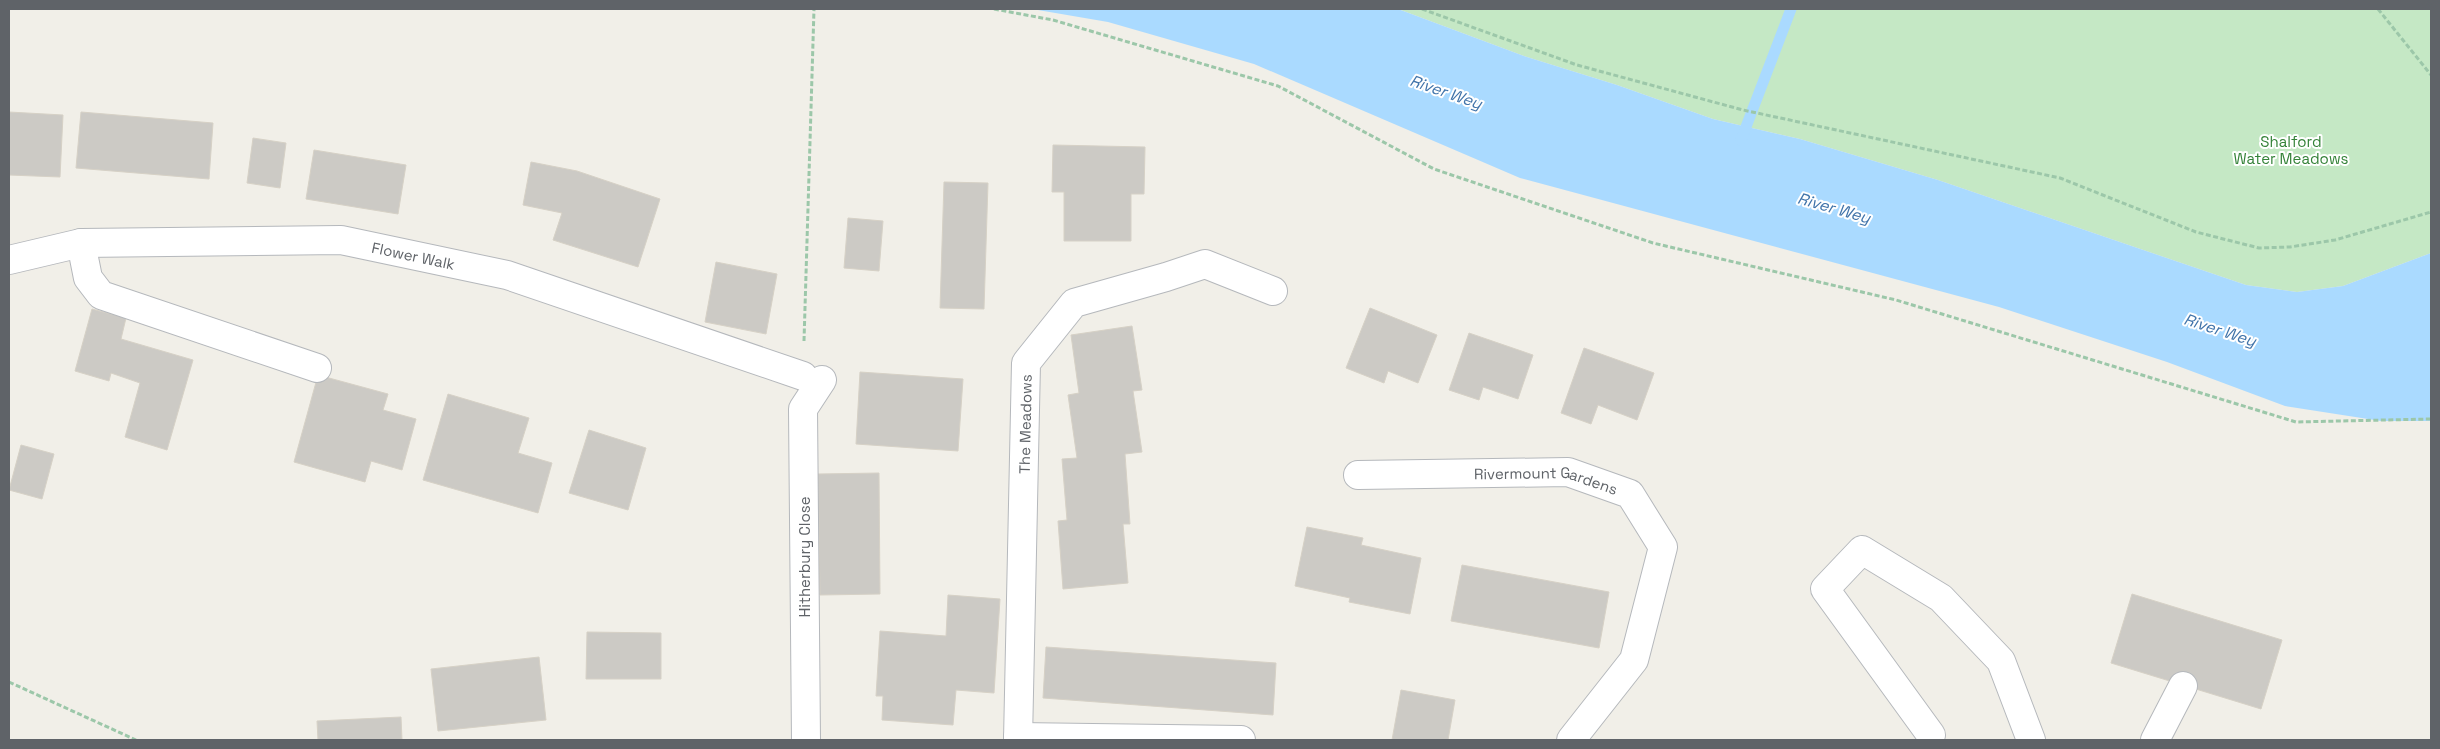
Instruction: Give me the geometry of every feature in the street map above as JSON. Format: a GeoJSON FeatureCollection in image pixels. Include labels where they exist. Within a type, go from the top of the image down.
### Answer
{"type":"FeatureCollection","features":[{"type":"Feature","properties":{"kind":"street","name":"Flower Walk"},"geometry":{"type":"LineString","coordinates":[[9,260],[80,244],[341,240],[507,275],[812,378]]}},
{"type":"Feature","properties":{"kind":"street"},"geometry":{"type":"LineString","coordinates":[[80,244],[88,278],[101,295],[317,368]]}},
{"type":"Feature","properties":{"kind":"street","name":"The Meadows"},"geometry":{"type":"LineString","coordinates":[[1018,738],[1026,363],[1074,303],[1205,264],[1273,291]]}},
{"type":"Feature","properties":{"kind":"street","name":"Hitherbury Close"},"geometry":{"type":"LineString","coordinates":[[802,740],[803,409],[812,378]]}},
{"type":"Feature","properties":{"kind":"street","name":"Rivermount Gardens"},"geometry":{"type":"LineString","coordinates":[[1358,475],[1568,472],[1630,494],[1663,547],[1634,660],[1571,740]]}},
{"type":"Feature","properties":{"kind":"street"},"geometry":{"type":"LineString","coordinates":[[1931,735],[1825,589],[1862,550],[1941,598],[2001,661],[2031,740]]}},
{"type":"Feature","properties":{"kind":"street"},"geometry":{"type":"LineString","coordinates":[[2155,740],[2183,686]]}},
{"type":"Feature","properties":{"kind":"street"},"geometry":{"type":"LineString","coordinates":[[1018,738],[1241,740]]}},
{"type":"Feature","properties":{"kind":"path"},"geometry":{"type":"LineString","coordinates":[[812,378],[814,9]]}},
{"type":"Feature","properties":{"kind":"path"},"geometry":{"type":"LineString","coordinates":[[994,9],[1053,20],[1278,86],[1434,169],[1653,243],[1896,300],[2296,422],[2431,419]]}},
{"type":"Feature","properties":{"kind":"path"},"geometry":{"type":"LineString","coordinates":[[1422,9],[1577,65],[1743,110],[2060,178],[2196,232],[2259,248],[2335,240],[2431,212]]}},
{"type":"Feature","properties":{"kind":"path"},"geometry":{"type":"LineString","coordinates":[[2378,9],[2431,75]]}},
{"type":"Feature","properties":{"kind":"path"},"geometry":{"type":"LineString","coordinates":[[9,682],[136,740]]}},
{"type":"Feature","properties":{"kind":"green space","name":"Shalford Water Meadows"},"geometry":{"type":"Polygon","coordinates":[[[1398,9],[2431,9],[2431,253],[2343,286],[2297,292],[2246,285],[1938,180],[1800,139],[1713,119],[1617,85],[1527,57],[1398,9]]]}},
{"type":"Feature","properties":{"kind":"water","name":"River Wey"},"geometry":{"type":"Polygon","coordinates":[[[1032,9],[1398,9],[1527,57],[1617,85],[1713,119],[1800,139],[1938,180],[2246,285],[2297,292],[2343,286],[2431,253],[2431,421],[2381,421],[2285,406],[2167,362],[1999,307],[1520,178],[1254,64],[1108,22],[1032,9]]]}},
{"type":"Feature","properties":{"kind":"building"},"geometry":{"type":"Polygon","coordinates":[[[9,112],[63,115],[60,177],[9,175],[9,112]]]}},
{"type":"Feature","properties":{"kind":"building"},"geometry":{"type":"Polygon","coordinates":[[[81,112],[213,123],[209,179],[76,168],[81,112]]]}},
{"type":"Feature","properties":{"kind":"building"},"geometry":{"type":"Polygon","coordinates":[[[253,138],[286,143],[280,188],[247,183],[253,138]]]}},
{"type":"Feature","properties":{"kind":"building"},"geometry":{"type":"Polygon","coordinates":[[[1053,145],[1145,147],[1144,194],[1131,194],[1131,241],[1064,241],[1064,192],[1052,192],[1053,145]]]}},
{"type":"Feature","properties":{"kind":"building"},"geometry":{"type":"Polygon","coordinates":[[[314,150],[406,165],[398,214],[306,199],[314,150]]]}},
{"type":"Feature","properties":{"kind":"building"},"geometry":{"type":"Polygon","coordinates":[[[531,162],[577,171],[660,199],[638,267],[553,240],[562,213],[523,205],[531,162]]]}},
{"type":"Feature","properties":{"kind":"building"},"geometry":{"type":"Polygon","coordinates":[[[944,182],[988,183],[984,309],[940,308],[944,182]]]}},
{"type":"Feature","properties":{"kind":"building"},"geometry":{"type":"Polygon","coordinates":[[[848,218],[883,221],[879,271],[844,268],[848,218]]]}},
{"type":"Feature","properties":{"kind":"building"},"geometry":{"type":"Polygon","coordinates":[[[716,262],[777,274],[766,334],[705,322],[716,262]]]}},
{"type":"Feature","properties":{"kind":"building"},"geometry":{"type":"Polygon","coordinates":[[[1370,308],[1437,335],[1418,383],[1388,371],[1384,383],[1346,368],[1370,308]]]}},
{"type":"Feature","properties":{"kind":"building"},"geometry":{"type":"Polygon","coordinates":[[[92,309],[126,318],[121,339],[193,360],[167,450],[125,437],[140,383],[111,373],[109,381],[75,371],[92,309]]]}},
{"type":"Feature","properties":{"kind":"building"},"geometry":{"type":"Polygon","coordinates":[[[1132,326],[1142,390],[1133,391],[1142,452],[1125,454],[1130,524],[1123,524],[1128,583],[1063,589],[1058,521],[1067,520],[1062,459],[1077,458],[1068,395],[1079,393],[1071,335],[1132,326]]]}},
{"type":"Feature","properties":{"kind":"building"},"geometry":{"type":"Polygon","coordinates":[[[1469,333],[1533,355],[1518,399],[1483,387],[1479,400],[1449,390],[1469,333]]]}},
{"type":"Feature","properties":{"kind":"building"},"geometry":{"type":"Polygon","coordinates":[[[1584,348],[1654,373],[1637,420],[1598,405],[1591,424],[1561,413],[1584,348]]]}},
{"type":"Feature","properties":{"kind":"building"},"geometry":{"type":"Polygon","coordinates":[[[860,372],[963,379],[958,451],[856,444],[860,372]]]}},
{"type":"Feature","properties":{"kind":"building"},"geometry":{"type":"Polygon","coordinates":[[[318,375],[388,394],[383,410],[416,419],[402,470],[371,461],[365,482],[294,462],[318,375]]]}},
{"type":"Feature","properties":{"kind":"building"},"geometry":{"type":"Polygon","coordinates":[[[448,394],[529,418],[518,453],[552,463],[538,513],[423,480],[448,394]]]}},
{"type":"Feature","properties":{"kind":"building"},"geometry":{"type":"Polygon","coordinates":[[[589,430],[646,448],[628,510],[569,493],[589,430]]]}},
{"type":"Feature","properties":{"kind":"building"},"geometry":{"type":"Polygon","coordinates":[[[21,445],[54,454],[42,499],[9,490],[21,445]]]}},
{"type":"Feature","properties":{"kind":"building"},"geometry":{"type":"Polygon","coordinates":[[[879,473],[880,594],[820,595],[818,474],[879,473]]]}},
{"type":"Feature","properties":{"kind":"building"},"geometry":{"type":"Polygon","coordinates":[[[1307,527],[1363,538],[1361,545],[1421,558],[1410,614],[1349,602],[1350,598],[1295,586],[1307,527]]]}},
{"type":"Feature","properties":{"kind":"building"},"geometry":{"type":"Polygon","coordinates":[[[1462,565],[1609,592],[1599,648],[1451,621],[1462,565]]]}},
{"type":"Feature","properties":{"kind":"building"},"geometry":{"type":"Polygon","coordinates":[[[2132,594],[2282,640],[2261,709],[2111,663],[2132,594]]]}},
{"type":"Feature","properties":{"kind":"building"},"geometry":{"type":"Polygon","coordinates":[[[948,595],[1000,599],[994,693],[956,690],[953,725],[882,720],[883,696],[876,696],[880,631],[946,636],[948,595]]]}},
{"type":"Feature","properties":{"kind":"building"},"geometry":{"type":"Polygon","coordinates":[[[587,632],[661,633],[661,679],[586,679],[587,632]]]}},
{"type":"Feature","properties":{"kind":"building"},"geometry":{"type":"Polygon","coordinates":[[[1046,647],[1276,663],[1273,715],[1043,698],[1046,647]]]}},
{"type":"Feature","properties":{"kind":"building"},"geometry":{"type":"Polygon","coordinates":[[[539,657],[546,720],[438,731],[431,669],[539,657]]]}},
{"type":"Feature","properties":{"kind":"building"},"geometry":{"type":"Polygon","coordinates":[[[1401,690],[1455,700],[1448,740],[1392,740],[1401,690]]]}},
{"type":"Feature","properties":{"kind":"building"},"geometry":{"type":"Polygon","coordinates":[[[401,717],[402,740],[318,740],[317,721],[401,717]]]}},
{"type":"Feature","properties":{"kind":"waterway"},"geometry":{"type":"LineString","coordinates":[[1741,140],[1791,9]]}}]}
